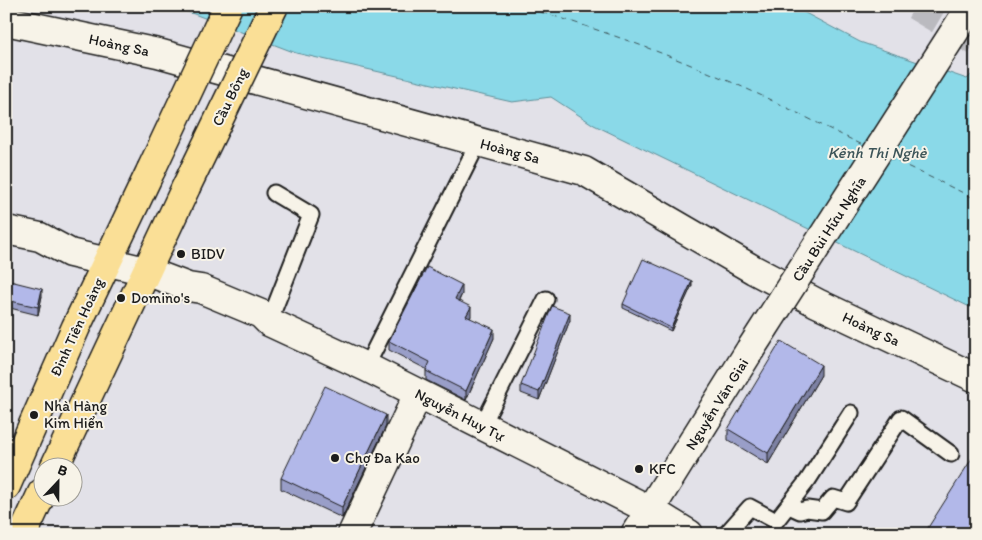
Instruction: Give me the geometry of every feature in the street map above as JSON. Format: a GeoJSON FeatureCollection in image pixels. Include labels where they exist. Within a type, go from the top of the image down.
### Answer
{"type":"FeatureCollection","features":[{"type":"Feature","properties":{"kind":"main road","name":"Đinh Tiên Hoàng"},"geometry":{"type":"LineString","coordinates":[[6,486],[76,327],[228,6]]}},
{"type":"Feature","properties":{"kind":"main road","name":"Cầu Bông"},"geometry":{"type":"LineString","coordinates":[[146,271],[274,6]]}},
{"type":"Feature","properties":{"kind":"main road"},"geometry":{"type":"LineString","coordinates":[[59,458],[146,271]]}},
{"type":"Feature","properties":{"kind":"main road"},"geometry":{"type":"LineString","coordinates":[[23,534],[35,508]]}},
{"type":"Feature","properties":{"kind":"street","name":"Cầu Bùi Hữu Nghĩa"},"geometry":{"type":"LineString","coordinates":[[750,350],[972,6]]}},
{"type":"Feature","properties":{"kind":"street","name":"Hoàng Sa"},"geometry":{"type":"LineString","coordinates":[[6,21],[158,53],[584,171],[754,270],[817,303],[976,378]]}},
{"type":"Feature","properties":{"kind":"street"},"geometry":{"type":"LineString","coordinates":[[6,230],[40,237],[70,253]]}},
{"type":"Feature","properties":{"kind":"street"},"geometry":{"type":"LineString","coordinates":[[6,248],[49,257],[70,253]]}},
{"type":"Feature","properties":{"kind":"street","name":"Nguyễn Huy Tự"},"geometry":{"type":"LineString","coordinates":[[70,253],[146,271],[188,287],[198,296],[256,322],[269,322],[366,367],[650,510],[689,534]]}},
{"type":"Feature","properties":{"kind":"street","name":"Nguyễn Văn Giai"},"geometry":{"type":"LineString","coordinates":[[635,534],[750,350]]}},
{"type":"Feature","properties":{"kind":"street"},"geometry":{"type":"LineString","coordinates":[[352,534],[418,394]]}},
{"type":"Feature","properties":{"kind":"lane"},"geometry":{"type":"LineString","coordinates":[[366,367],[478,143]]}},
{"type":"Feature","properties":{"kind":"lane"},"geometry":{"type":"LineString","coordinates":[[269,322],[312,215],[274,193]]}},
{"type":"Feature","properties":{"kind":"lane"},"geometry":{"type":"LineString","coordinates":[[482,426],[546,299]]}},
{"type":"Feature","properties":{"kind":"lane"},"geometry":{"type":"LineString","coordinates":[[726,534],[750,507],[776,521],[789,506],[851,413]]}},
{"type":"Feature","properties":{"kind":"lane"},"geometry":{"type":"LineString","coordinates":[[789,506],[800,511],[807,509],[822,511],[833,498],[846,502],[901,418],[951,454]]}},
{"type":"Feature","properties":{"kind":"water","name":"Kênh Thị Nghè"},"geometry":{"type":"Polygon","coordinates":[[[166,6],[792,6],[860,42],[967,79],[976,70],[976,310],[594,125],[551,97],[512,102],[296,53],[194,14],[166,6]]]}},
{"type":"Feature","properties":{"kind":"building"},"geometry":{"type":"Polygon","coordinates":[[[643,259],[692,281],[671,328],[623,304],[643,259]]]}},
{"type":"Feature","properties":{"kind":"building"},"geometry":{"type":"Polygon","coordinates":[[[427,267],[462,285],[455,299],[471,307],[466,316],[494,329],[466,391],[426,371],[430,362],[389,341],[427,267]]]}},
{"type":"Feature","properties":{"kind":"building"},"geometry":{"type":"Polygon","coordinates":[[[6,280],[42,289],[38,307],[6,300],[6,280]]]}},
{"type":"Feature","properties":{"kind":"building"},"geometry":{"type":"Polygon","coordinates":[[[552,306],[570,313],[539,392],[521,385],[552,306]]]}},
{"type":"Feature","properties":{"kind":"building"},"geometry":{"type":"Polygon","coordinates":[[[781,341],[821,365],[768,453],[728,429],[781,341]]]}},
{"type":"Feature","properties":{"kind":"building","name":"Chợ Đa Kao"},"geometry":{"type":"Polygon","coordinates":[[[325,386],[386,415],[342,507],[281,478],[325,386]]]}},
{"type":"Feature","properties":{"kind":"building"},"geometry":{"type":"Polygon","coordinates":[[[976,452],[976,534],[924,534],[976,452]]]}},
{"type":"Feature","properties":{"kind":"ferry route"},"geometry":{"type":"LineString","coordinates":[[520,6],[598,30],[699,68],[760,95],[865,146]]}},
{"type":"Feature","properties":{"kind":"ferry route"},"geometry":{"type":"LineString","coordinates":[[888,157],[976,199]]}},
{"type":"Feature","properties":{"kind":"tunnel"},"geometry":{"type":"LineString","coordinates":[[915,6],[976,42]]}},
{"type":"Feature","properties":{"kind":"place","name":"BIDV"},"geometry":{"type":"Point","coordinates":[181,254]}},
{"type":"Feature","properties":{"kind":"place","name":"Domino's"},"geometry":{"type":"Point","coordinates":[121,298]}},
{"type":"Feature","properties":{"kind":"place","name":"Nhà Hàng Kim Hiển"},"geometry":{"type":"Point","coordinates":[34,415]}},
{"type":"Feature","properties":{"kind":"place","name":"Chợ Đa Kao"},"geometry":{"type":"Point","coordinates":[335,458]}},
{"type":"Feature","properties":{"kind":"place","name":"KFC"},"geometry":{"type":"Point","coordinates":[639,469]}}]}
